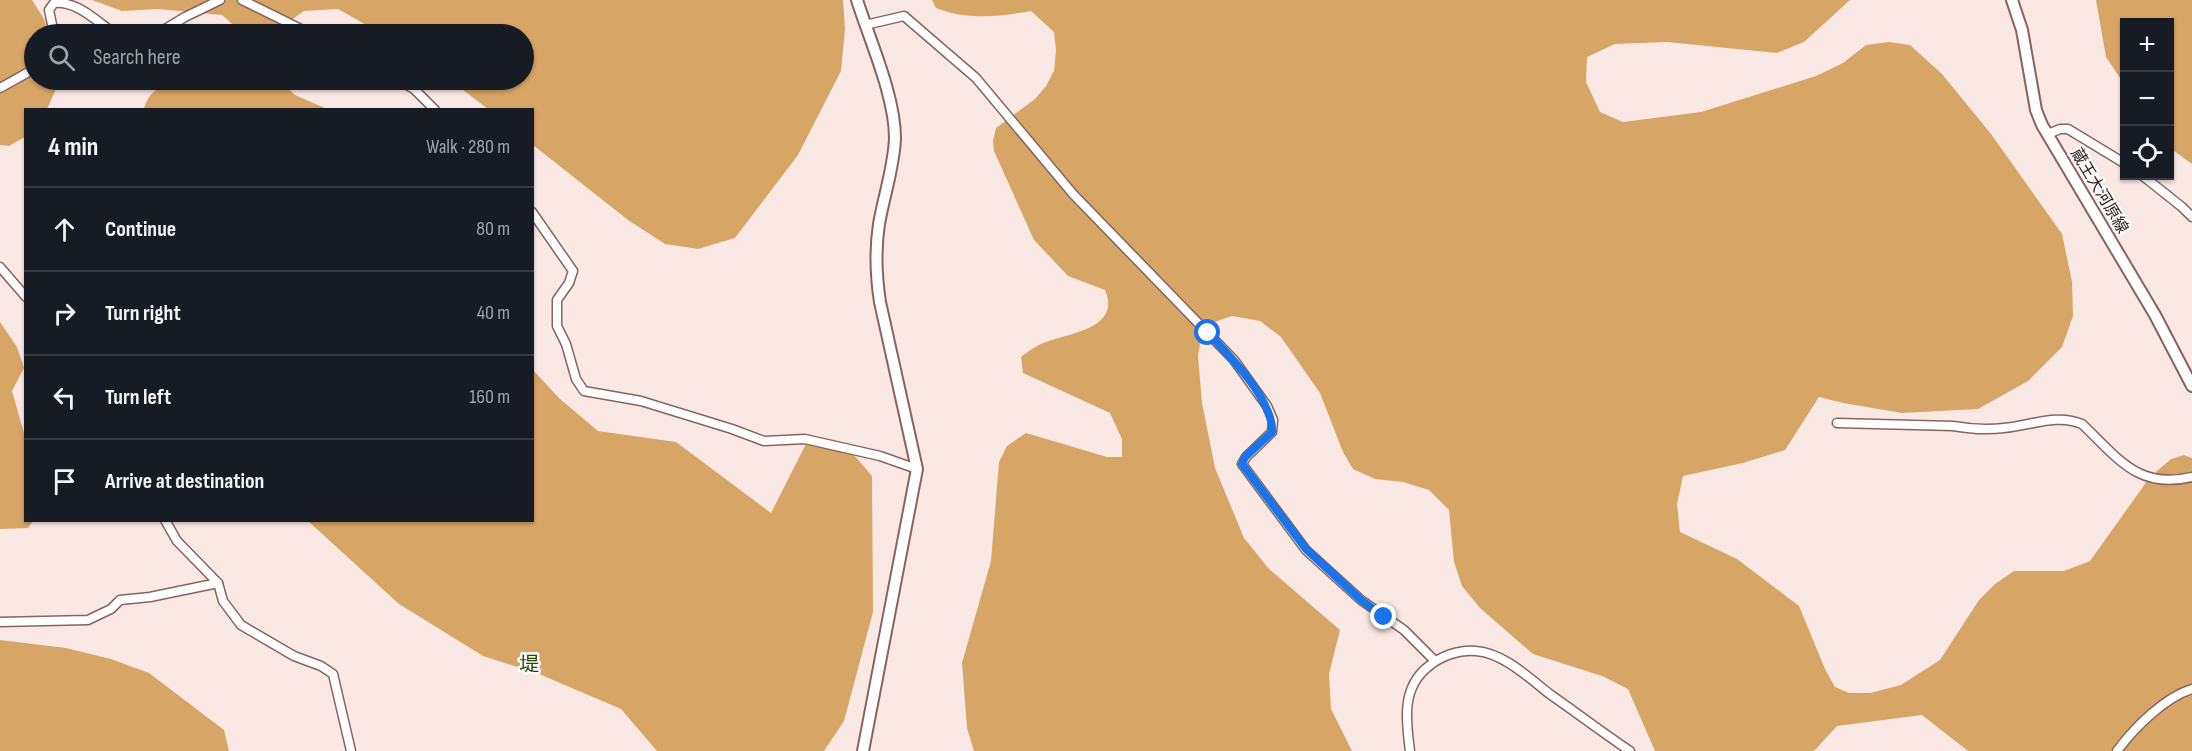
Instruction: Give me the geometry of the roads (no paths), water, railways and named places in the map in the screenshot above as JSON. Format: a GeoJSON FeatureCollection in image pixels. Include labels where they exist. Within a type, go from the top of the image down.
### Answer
{"type":"FeatureCollection","features":[{"type":"Feature","properties":{"kind":"street"},"geometry":{"type":"LineString","coordinates":[[174,24],[220,0]]}},
{"type":"Feature","properties":{"kind":"street"},"geometry":{"type":"LineString","coordinates":[[242,0],[291,24]]}},
{"type":"Feature","properties":{"kind":"street"},"geometry":{"type":"LineString","coordinates":[[857,0],[891,106],[895,136],[894,155],[879,224],[876,278],[879,302],[917,469],[863,751]]}},
{"type":"Feature","properties":{"kind":"street","name":"蔵王大河原線"},"geometry":{"type":"LineString","coordinates":[[2012,0],[2022,30],[2036,110],[2156,315],[2192,386]]}},
{"type":"Feature","properties":{"kind":"street"},"geometry":{"type":"LineString","coordinates":[[52,24],[49,10],[54,3],[64,2],[77,6],[101,24]]}},
{"type":"Feature","properties":{"kind":"street"},"geometry":{"type":"LineString","coordinates":[[865,25],[904,16],[976,78],[1073,194],[1234,360],[1267,406],[1273,420],[1272,432],[1245,457],[1242,464],[1306,549],[1361,600],[1404,630],[1435,661]]}},
{"type":"Feature","properties":{"kind":"street"},"geometry":{"type":"LineString","coordinates":[[0,88],[24,75]]}},
{"type":"Feature","properties":{"kind":"street"},"geometry":{"type":"LineString","coordinates":[[415,90],[433,108]]}},
{"type":"Feature","properties":{"kind":"street"},"geometry":{"type":"LineString","coordinates":[[2048,134],[2060,129],[2068,129],[2120,161]]}},
{"type":"Feature","properties":{"kind":"street"},"geometry":{"type":"LineString","coordinates":[[2148,180],[2192,217]]}},
{"type":"Feature","properties":{"kind":"street"},"geometry":{"type":"LineString","coordinates":[[534,215],[573,271],[569,282],[557,300],[557,326],[566,344],[576,379],[584,391],[641,401],[764,441],[805,439],[880,456],[917,469]]}},
{"type":"Feature","properties":{"kind":"street"},"geometry":{"type":"LineString","coordinates":[[0,267],[24,295]]}},
{"type":"Feature","properties":{"kind":"street"},"geometry":{"type":"LineString","coordinates":[[1837,423],[1953,426],[1971,429],[2005,428],[2054,419],[2074,421],[2082,424],[2122,461],[2144,477],[2158,481],[2177,481],[2192,477]]}},
{"type":"Feature","properties":{"kind":"street"},"geometry":{"type":"LineString","coordinates":[[166,522],[177,541],[218,583],[223,601],[240,625],[294,656],[321,666],[333,674],[351,751]]}},
{"type":"Feature","properties":{"kind":"street"},"geometry":{"type":"LineString","coordinates":[[0,622],[88,620],[111,609],[120,600],[150,597],[218,583]]}},
{"type":"Feature","properties":{"kind":"street"},"geometry":{"type":"LineString","coordinates":[[1410,751],[1406,720],[1409,692],[1425,669],[1435,661],[1462,652],[1476,651],[1489,654],[1515,668],[1620,747],[1630,751]]}},
{"type":"Feature","properties":{"kind":"street"},"geometry":{"type":"LineString","coordinates":[[2117,751],[2137,727],[2156,710],[2192,689]]}},
{"type":"Feature","properties":{"kind":"district","name":"堤"},"geometry":{"type":"Point","coordinates":[529,665]}}]}
